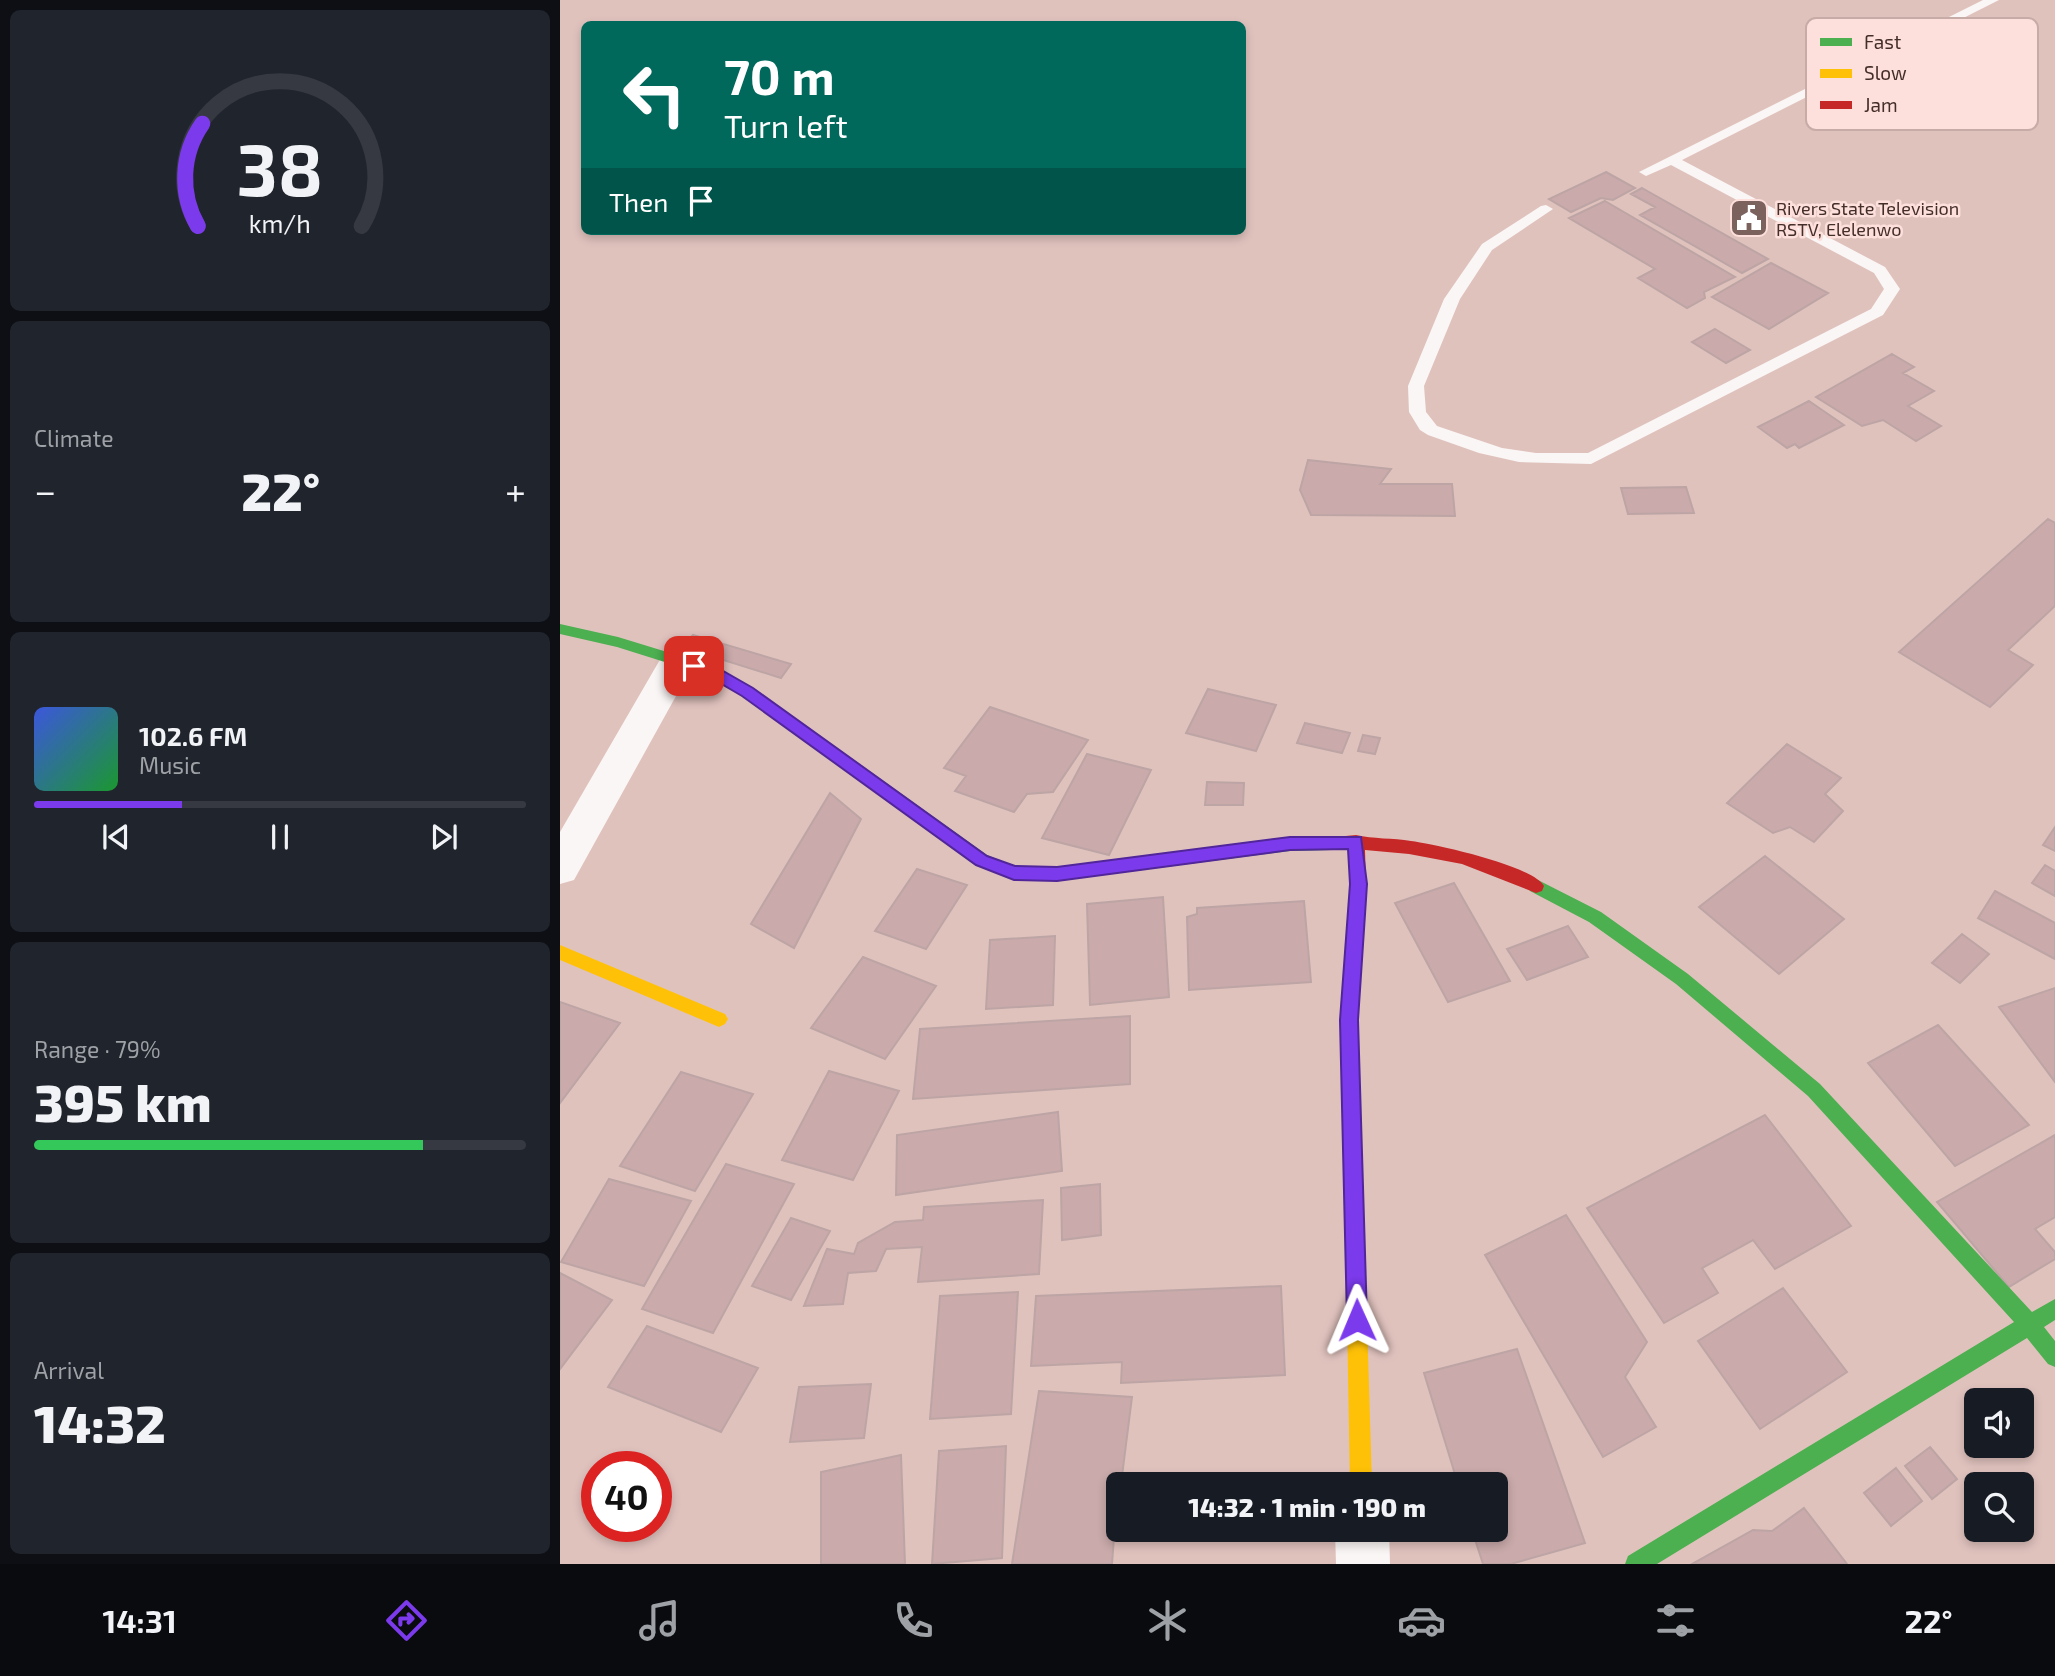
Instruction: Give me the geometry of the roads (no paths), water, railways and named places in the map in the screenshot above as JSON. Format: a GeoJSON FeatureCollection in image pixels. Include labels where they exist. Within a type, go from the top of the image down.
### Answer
{"type":"FeatureCollection","features":[{"type":"Feature","properties":{"kind":"street"},"geometry":{"type":"LineString","coordinates":[[560,629],[711,671],[748,692],[981,860],[1014,873],[1057,874],[1290,844],[1356,842],[1443,852],[1512,874],[1595,917],[1671,971],[1814,1090],[2029,1324],[2055,1357]]}},
{"type":"Feature","properties":{"kind":"street"},"geometry":{"type":"LineString","coordinates":[[560,868],[678,660]]}},
{"type":"Feature","properties":{"kind":"street"},"geometry":{"type":"LineString","coordinates":[[1356,842],[1358,884],[1349,1020],[1361,1472]]}},
{"type":"Feature","properties":{"kind":"street"},"geometry":{"type":"LineString","coordinates":[[560,952],[719,1019]]}},
{"type":"Feature","properties":{"kind":"street"},"geometry":{"type":"LineString","coordinates":[[1636,1564],[2055,1309]]}},
{"type":"Feature","properties":{"kind":"street"},"geometry":{"type":"LineString","coordinates":[[1362,1542],[1363,1564]]}},
{"type":"Feature","properties":{"kind":"lane"},"geometry":{"type":"LineString","coordinates":[[1957,18],[1993,0]]}},
{"type":"Feature","properties":{"kind":"lane"},"geometry":{"type":"LineString","coordinates":[[1646,172],[1806,93]]}},
{"type":"Feature","properties":{"kind":"lane"},"geometry":{"type":"LineString","coordinates":[[1546,209],[1486,247],[1452,299],[1416,386],[1415,401],[1418,413],[1427,428],[1482,451],[1525,460],[1591,458],[1877,312],[1889,296],[1892,289],[1880,270],[1672,160]]}},
{"type":"Feature","properties":{"kind":"place","name":"Rivers State Television RSTV, Elelenwo"},"geometry":{"type":"Point","coordinates":[1749,218]}}]}
